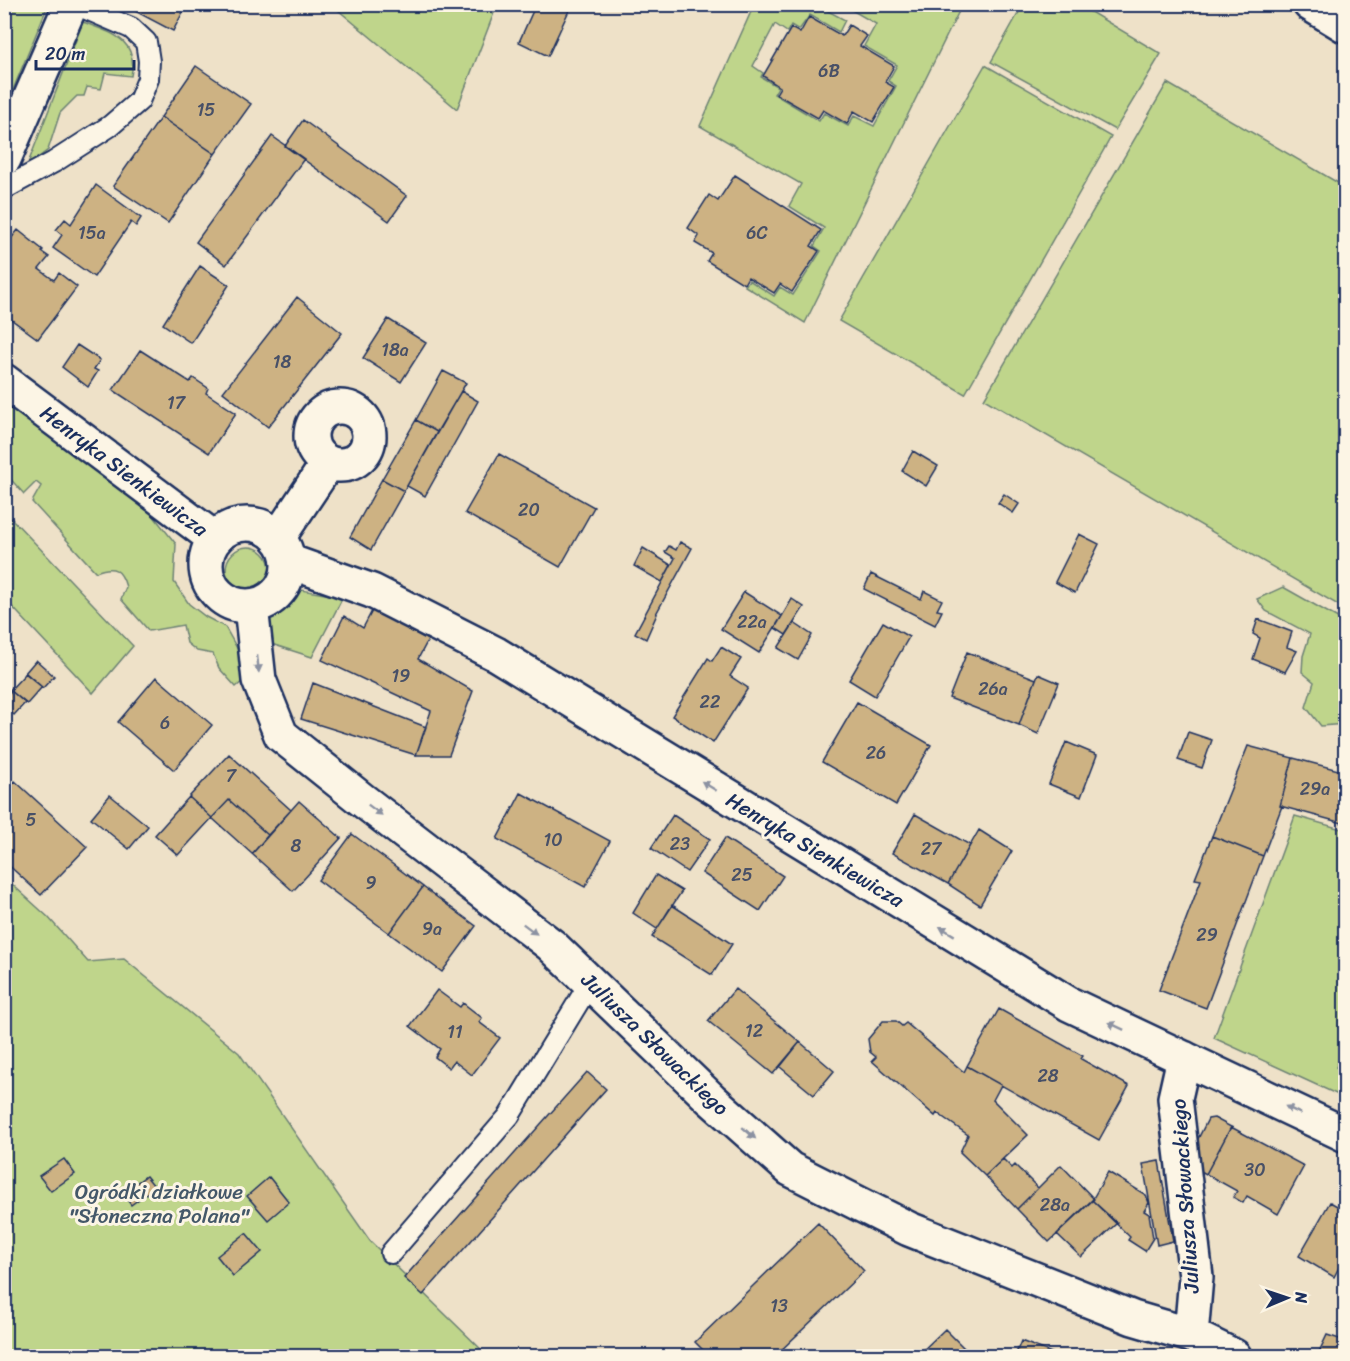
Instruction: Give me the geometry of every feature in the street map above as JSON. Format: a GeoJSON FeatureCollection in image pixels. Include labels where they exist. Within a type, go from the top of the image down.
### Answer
{"type":"FeatureCollection","features":[{"type":"Feature","properties":{"kind":"street"},"geometry":{"type":"LineString","coordinates":[[4,159],[73,4]]}},
{"type":"Feature","properties":{"kind":"street"},"geometry":{"type":"LineString","coordinates":[[1310,4],[1346,26]]}},
{"type":"Feature","properties":{"kind":"street","name":"Henryka Sienkiewicza"},"geometry":{"type":"LineString","coordinates":[[4,381],[215,539]]}},
{"type":"Feature","properties":{"kind":"street"},"geometry":{"type":"LineString","coordinates":[[283,550],[328,463]]}},
{"type":"Feature","properties":{"kind":"street"},"geometry":{"type":"LineString","coordinates":[[243,524],[259,525],[273,533],[283,550],[287,577],[279,591],[267,602],[251,606],[236,605],[221,597],[211,585],[206,569],[207,553],[215,539],[227,528],[243,524]]}},
{"type":"Feature","properties":{"kind":"street","name":"Henryka Sienkiewicza"},"geometry":{"type":"LineString","coordinates":[[283,550],[372,591],[496,654],[1069,1004],[1346,1135]]}},
{"type":"Feature","properties":{"kind":"street","name":"Juliusza Słowackiego"},"geometry":{"type":"LineString","coordinates":[[251,606],[259,680],[281,735],[551,945],[711,1099],[790,1169],[909,1229],[1133,1318],[1191,1335],[1234,1356]]}},
{"type":"Feature","properties":{"kind":"street","name":"Juliusza Słowackiego"},"geometry":{"type":"LineString","coordinates":[[1184,1058],[1175,1098],[1196,1277],[1191,1335]]}},
{"type":"Feature","properties":{"kind":"lane"},"geometry":{"type":"LineString","coordinates":[[4,189],[54,162],[110,126],[139,101],[148,79],[150,61],[146,42],[131,28],[73,4]]}},
{"type":"Feature","properties":{"kind":"lane"},"geometry":{"type":"LineString","coordinates":[[391,1253],[509,1116],[590,982]]}},
{"type":"Feature","properties":{"kind":"green space"},"geometry":{"type":"Polygon","coordinates":[[[4,5],[48,5],[5,109],[4,5]]]}},
{"type":"Feature","properties":{"kind":"green space"},"geometry":{"type":"Polygon","coordinates":[[[332,5],[497,5],[457,109],[332,5]]]}},
{"type":"Feature","properties":{"kind":"green space"},"geometry":{"type":"Polygon","coordinates":[[[754,5],[817,5],[845,20],[839,32],[810,15],[799,30],[791,25],[787,32],[775,24],[753,66],[763,73],[761,77],[778,87],[774,94],[819,121],[824,113],[848,126],[854,116],[874,126],[896,86],[888,81],[897,65],[864,46],[876,24],[843,5],[962,5],[805,323],[745,286],[749,280],[774,296],[780,287],[793,295],[821,251],[814,246],[824,228],[789,206],[801,184],[700,126],[754,5]]]}},
{"type":"Feature","properties":{"kind":"green space"},"geometry":{"type":"Polygon","coordinates":[[[1023,5],[1079,5],[1161,54],[1115,130],[991,62],[1023,5]]]}},
{"type":"Feature","properties":{"kind":"green space"},"geometry":{"type":"Polygon","coordinates":[[[83,22],[113,34],[127,46],[131,54],[131,76],[105,73],[101,89],[87,87],[84,96],[77,96],[60,113],[48,150],[27,166],[83,22]]]}},
{"type":"Feature","properties":{"kind":"green space"},"geometry":{"type":"Polygon","coordinates":[[[985,65],[1111,137],[965,394],[839,321],[985,65]]]}},
{"type":"Feature","properties":{"kind":"green space"},"geometry":{"type":"Polygon","coordinates":[[[1167,83],[1345,187],[1345,609],[984,399],[1167,83]]]}},
{"type":"Feature","properties":{"kind":"green space"},"geometry":{"type":"Polygon","coordinates":[[[4,402],[152,514],[176,544],[174,582],[189,604],[206,617],[225,627],[243,659],[244,680],[236,687],[219,668],[213,654],[197,651],[187,643],[183,625],[149,631],[121,599],[126,587],[119,572],[108,569],[96,572],[32,502],[41,486],[36,482],[24,494],[5,473],[4,402]]]}},
{"type":"Feature","properties":{"kind":"green space"},"geometry":{"type":"Polygon","coordinates":[[[11,518],[133,646],[93,693],[5,599],[5,526],[11,518]]]}},
{"type":"Feature","properties":{"kind":"green space"},"geometry":{"type":"Polygon","coordinates":[[[248,547],[257,548],[264,553],[269,560],[269,578],[264,585],[257,590],[248,591],[239,590],[232,585],[227,578],[226,569],[227,560],[232,553],[239,548],[248,547]]]}},
{"type":"Feature","properties":{"kind":"green space"},"geometry":{"type":"Polygon","coordinates":[[[1283,587],[1345,622],[1345,724],[1321,726],[1306,707],[1314,682],[1302,672],[1303,656],[1310,634],[1266,611],[1257,599],[1283,587]]]}},
{"type":"Feature","properties":{"kind":"green space"},"geometry":{"type":"Polygon","coordinates":[[[301,590],[343,597],[312,657],[268,643],[267,622],[283,610],[301,590]]]}},
{"type":"Feature","properties":{"kind":"green space"},"geometry":{"type":"Polygon","coordinates":[[[1295,816],[1345,830],[1346,1043],[1336,1067],[1345,1071],[1345,1098],[1214,1038],[1295,816]]]}},
{"type":"Feature","properties":{"kind":"green space","name":"Ogródki działkowe \"Słoneczna Polana\""},"geometry":{"type":"Polygon","coordinates":[[[4,877],[48,917],[88,962],[124,959],[239,1053],[370,1241],[488,1356],[5,1356],[4,877]]]}},
{"type":"Feature","properties":{"kind":"building"},"geometry":{"type":"Polygon","coordinates":[[[136,4],[179,4],[185,8],[173,31],[133,10],[136,4]]]}},
{"type":"Feature","properties":{"kind":"building"},"geometry":{"type":"Polygon","coordinates":[[[536,4],[572,4],[548,56],[519,42],[536,4]]]}},
{"type":"Feature","properties":{"kind":"building"},"geometry":{"type":"Polygon","coordinates":[[[809,17],[842,36],[849,25],[867,36],[860,46],[894,66],[885,82],[894,87],[873,122],[854,111],[847,124],[823,110],[818,118],[776,94],[780,87],[763,76],[791,28],[800,33],[809,17]]]}},
{"type":"Feature","properties":{"kind":"building"},"geometry":{"type":"Polygon","coordinates":[[[196,66],[251,104],[215,154],[161,117],[196,66]]]}},
{"type":"Feature","properties":{"kind":"building"},"geometry":{"type":"Polygon","coordinates":[[[161,117],[215,154],[168,223],[113,186],[161,117]]]}},
{"type":"Feature","properties":{"kind":"building"},"geometry":{"type":"Polygon","coordinates":[[[303,120],[407,196],[389,221],[285,146],[303,120]]]}},
{"type":"Feature","properties":{"kind":"building"},"geometry":{"type":"Polygon","coordinates":[[[272,136],[304,159],[226,265],[196,242],[272,136]]]}},
{"type":"Feature","properties":{"kind":"building"},"geometry":{"type":"Polygon","coordinates":[[[735,175],[821,230],[811,246],[819,251],[792,292],[780,284],[774,293],[748,277],[744,284],[707,261],[712,253],[695,243],[699,236],[688,228],[709,195],[718,201],[735,175]]]}},
{"type":"Feature","properties":{"kind":"building"},"geometry":{"type":"Polygon","coordinates":[[[96,185],[141,218],[136,226],[131,222],[94,277],[53,248],[62,235],[56,230],[65,219],[71,224],[96,185]]]}},
{"type":"Feature","properties":{"kind":"building"},"geometry":{"type":"Polygon","coordinates":[[[18,230],[49,257],[39,269],[54,280],[59,273],[77,287],[38,339],[4,314],[4,247],[18,230]]]}},
{"type":"Feature","properties":{"kind":"building"},"geometry":{"type":"Polygon","coordinates":[[[200,266],[229,285],[191,343],[163,324],[200,266]]]}},
{"type":"Feature","properties":{"kind":"building"},"geometry":{"type":"Polygon","coordinates":[[[297,297],[342,333],[268,427],[223,392],[297,297]]]}},
{"type":"Feature","properties":{"kind":"building"},"geometry":{"type":"Polygon","coordinates":[[[388,319],[426,343],[401,382],[363,358],[388,319]]]}},
{"type":"Feature","properties":{"kind":"building"},"geometry":{"type":"Polygon","coordinates":[[[77,345],[100,360],[94,369],[98,371],[88,387],[62,367],[77,345]]]}},
{"type":"Feature","properties":{"kind":"building"},"geometry":{"type":"Polygon","coordinates":[[[140,350],[190,382],[193,378],[208,388],[206,393],[236,413],[209,453],[113,390],[140,350]]]}},
{"type":"Feature","properties":{"kind":"building"},"geometry":{"type":"Polygon","coordinates":[[[443,371],[466,383],[437,432],[416,420],[443,371]]]}},
{"type":"Feature","properties":{"kind":"building"},"geometry":{"type":"Polygon","coordinates":[[[461,391],[478,401],[425,496],[407,486],[461,391]]]}},
{"type":"Feature","properties":{"kind":"building"},"geometry":{"type":"Polygon","coordinates":[[[416,420],[437,432],[404,491],[382,479],[416,420]]]}},
{"type":"Feature","properties":{"kind":"building"},"geometry":{"type":"Polygon","coordinates":[[[913,451],[938,466],[926,486],[902,471],[913,451]]]}},
{"type":"Feature","properties":{"kind":"building"},"geometry":{"type":"Polygon","coordinates":[[[499,454],[594,507],[560,567],[465,513],[499,454]]]}},
{"type":"Feature","properties":{"kind":"building"},"geometry":{"type":"Polygon","coordinates":[[[382,479],[404,491],[371,550],[350,537],[382,479]]]}},
{"type":"Feature","properties":{"kind":"building"},"geometry":{"type":"Polygon","coordinates":[[[1004,494],[1019,504],[1013,513],[998,503],[1004,494]]]}},
{"type":"Feature","properties":{"kind":"building"},"geometry":{"type":"Polygon","coordinates":[[[1079,534],[1099,544],[1075,593],[1055,582],[1079,534]]]}},
{"type":"Feature","properties":{"kind":"building"},"geometry":{"type":"Polygon","coordinates":[[[680,542],[692,548],[656,614],[646,639],[635,633],[675,558],[665,552],[669,546],[676,550],[680,542]]]}},
{"type":"Feature","properties":{"kind":"building"},"geometry":{"type":"Polygon","coordinates":[[[643,548],[671,565],[662,582],[634,566],[643,548]]]}},
{"type":"Feature","properties":{"kind":"building"},"geometry":{"type":"Polygon","coordinates":[[[871,574],[921,599],[924,591],[942,600],[937,610],[942,611],[935,625],[864,589],[871,574]]]}},
{"type":"Feature","properties":{"kind":"building"},"geometry":{"type":"Polygon","coordinates":[[[744,592],[782,616],[759,653],[721,629],[744,592]]]}},
{"type":"Feature","properties":{"kind":"building"},"geometry":{"type":"Polygon","coordinates":[[[792,599],[804,607],[786,635],[775,628],[792,599]]]}},
{"type":"Feature","properties":{"kind":"building"},"geometry":{"type":"Polygon","coordinates":[[[373,609],[428,640],[418,659],[473,691],[449,755],[416,755],[431,711],[322,660],[344,616],[363,628],[373,609]]]}},
{"type":"Feature","properties":{"kind":"building"},"geometry":{"type":"Polygon","coordinates":[[[1258,619],[1292,632],[1287,647],[1297,651],[1285,672],[1253,659],[1260,638],[1253,634],[1258,619]]]}},
{"type":"Feature","properties":{"kind":"building"},"geometry":{"type":"Polygon","coordinates":[[[883,622],[909,637],[875,696],[849,680],[883,622]]]}},
{"type":"Feature","properties":{"kind":"building"},"geometry":{"type":"Polygon","coordinates":[[[794,623],[812,635],[798,660],[778,648],[794,623]]]}},
{"type":"Feature","properties":{"kind":"building"},"geometry":{"type":"Polygon","coordinates":[[[721,647],[741,659],[730,676],[748,688],[713,743],[672,716],[708,658],[712,661],[721,647]]]}},
{"type":"Feature","properties":{"kind":"building"},"geometry":{"type":"Polygon","coordinates":[[[967,652],[1036,679],[1019,725],[949,698],[967,652]]]}},
{"type":"Feature","properties":{"kind":"building"},"geometry":{"type":"Polygon","coordinates":[[[36,660],[54,676],[43,688],[25,673],[36,660]]]}},
{"type":"Feature","properties":{"kind":"building"},"geometry":{"type":"Polygon","coordinates":[[[26,673],[42,687],[27,704],[10,690],[26,673]]]}},
{"type":"Feature","properties":{"kind":"building"},"geometry":{"type":"Polygon","coordinates":[[[1038,674],[1059,683],[1038,734],[1019,725],[1038,674]]]}},
{"type":"Feature","properties":{"kind":"building"},"geometry":{"type":"Polygon","coordinates":[[[156,677],[212,725],[174,770],[118,722],[156,677]]]}},
{"type":"Feature","properties":{"kind":"building"},"geometry":{"type":"Polygon","coordinates":[[[313,683],[426,727],[416,755],[301,719],[313,683]]]}},
{"type":"Feature","properties":{"kind":"building"},"geometry":{"type":"Polygon","coordinates":[[[11,691],[25,703],[14,715],[4,706],[4,698],[11,691]]]}},
{"type":"Feature","properties":{"kind":"building"},"geometry":{"type":"Polygon","coordinates":[[[857,702],[931,745],[896,805],[822,762],[857,702]]]}},
{"type":"Feature","properties":{"kind":"building"},"geometry":{"type":"Polygon","coordinates":[[[1188,732],[1212,740],[1202,768],[1178,760],[1188,732]]]}},
{"type":"Feature","properties":{"kind":"building"},"geometry":{"type":"Polygon","coordinates":[[[1066,742],[1097,755],[1081,797],[1049,784],[1066,742]]]}},
{"type":"Feature","properties":{"kind":"building"},"geometry":{"type":"Polygon","coordinates":[[[1248,746],[1293,758],[1280,806],[1282,806],[1263,856],[1212,836],[1248,746]]]}},
{"type":"Feature","properties":{"kind":"building"},"geometry":{"type":"Polygon","coordinates":[[[229,754],[291,810],[268,835],[229,800],[212,818],[189,797],[229,754]]]}},
{"type":"Feature","properties":{"kind":"building"},"geometry":{"type":"Polygon","coordinates":[[[1293,758],[1346,772],[1346,824],[1280,806],[1293,758]]]}},
{"type":"Feature","properties":{"kind":"building"},"geometry":{"type":"Polygon","coordinates":[[[15,781],[87,847],[41,895],[4,861],[4,793],[15,781]]]}},
{"type":"Feature","properties":{"kind":"building"},"geometry":{"type":"Polygon","coordinates":[[[521,793],[610,841],[585,887],[497,839],[521,793]]]}},
{"type":"Feature","properties":{"kind":"building"},"geometry":{"type":"Polygon","coordinates":[[[110,795],[148,826],[129,849],[91,818],[110,795]]]}},
{"type":"Feature","properties":{"kind":"building"},"geometry":{"type":"Polygon","coordinates":[[[189,797],[212,818],[178,855],[155,835],[189,797]]]}},
{"type":"Feature","properties":{"kind":"building"},"geometry":{"type":"Polygon","coordinates":[[[229,800],[268,835],[252,854],[212,818],[229,800]]]}},
{"type":"Feature","properties":{"kind":"building"},"geometry":{"type":"Polygon","coordinates":[[[299,801],[341,838],[293,891],[252,854],[299,801]]]}},
{"type":"Feature","properties":{"kind":"building"},"geometry":{"type":"Polygon","coordinates":[[[915,814],[970,845],[948,884],[892,853],[915,814]]]}},
{"type":"Feature","properties":{"kind":"building"},"geometry":{"type":"Polygon","coordinates":[[[673,815],[710,839],[687,872],[651,848],[673,815]]]}},
{"type":"Feature","properties":{"kind":"building"},"geometry":{"type":"Polygon","coordinates":[[[979,830],[1012,851],[980,905],[948,884],[979,830]]]}},
{"type":"Feature","properties":{"kind":"building"},"geometry":{"type":"Polygon","coordinates":[[[352,834],[423,887],[389,933],[318,880],[352,834]]]}},
{"type":"Feature","properties":{"kind":"building"},"geometry":{"type":"Polygon","coordinates":[[[1212,836],[1263,856],[1206,1008],[1159,990],[1201,880],[1195,879],[1212,836]]]}},
{"type":"Feature","properties":{"kind":"building"},"geometry":{"type":"Polygon","coordinates":[[[725,838],[783,876],[760,911],[702,873],[725,838]]]}},
{"type":"Feature","properties":{"kind":"building"},"geometry":{"type":"Polygon","coordinates":[[[656,875],[682,891],[657,929],[633,913],[656,875]]]}},
{"type":"Feature","properties":{"kind":"building"},"geometry":{"type":"Polygon","coordinates":[[[423,887],[476,926],[442,972],[389,933],[423,887]]]}},
{"type":"Feature","properties":{"kind":"building"},"geometry":{"type":"Polygon","coordinates":[[[672,905],[732,944],[712,975],[652,937],[672,905]]]}},
{"type":"Feature","properties":{"kind":"building"},"geometry":{"type":"Polygon","coordinates":[[[735,989],[800,1042],[773,1074],[708,1021],[735,989]]]}},
{"type":"Feature","properties":{"kind":"building"},"geometry":{"type":"Polygon","coordinates":[[[437,990],[460,1007],[463,1003],[482,1018],[479,1022],[500,1038],[472,1075],[454,1061],[449,1068],[435,1057],[440,1049],[410,1026],[437,990]]]}},
{"type":"Feature","properties":{"kind":"building"},"geometry":{"type":"Polygon","coordinates":[[[999,1009],[1083,1056],[1081,1059],[1129,1086],[1099,1140],[967,1066],[999,1009]]]}},
{"type":"Feature","properties":{"kind":"building"},"geometry":{"type":"Polygon","coordinates":[[[883,1021],[896,1021],[902,1026],[906,1023],[964,1072],[967,1066],[1001,1085],[993,1100],[1028,1135],[985,1176],[960,1152],[968,1135],[937,1113],[935,1116],[872,1061],[876,1057],[870,1052],[868,1039],[883,1021]]]}},
{"type":"Feature","properties":{"kind":"building"},"geometry":{"type":"Polygon","coordinates":[[[800,1042],[834,1071],[814,1095],[780,1067],[800,1042]]]}},
{"type":"Feature","properties":{"kind":"building"},"geometry":{"type":"Polygon","coordinates":[[[587,1072],[606,1089],[423,1295],[404,1278],[587,1072]]]}},
{"type":"Feature","properties":{"kind":"building"},"geometry":{"type":"Polygon","coordinates":[[[1214,1118],[1231,1127],[1206,1174],[1194,1167],[1192,1151],[1208,1119],[1214,1118]]]}},
{"type":"Feature","properties":{"kind":"building"},"geometry":{"type":"Polygon","coordinates":[[[1231,1127],[1304,1166],[1278,1214],[1247,1196],[1243,1203],[1233,1197],[1237,1191],[1206,1174],[1231,1127]]]}},
{"type":"Feature","properties":{"kind":"building"},"geometry":{"type":"Polygon","coordinates":[[[64,1159],[75,1174],[51,1191],[39,1176],[64,1159]]]}},
{"type":"Feature","properties":{"kind":"building"},"geometry":{"type":"Polygon","coordinates":[[[1003,1159],[1012,1168],[1015,1165],[1038,1188],[1017,1209],[985,1176],[1003,1159]]]}},
{"type":"Feature","properties":{"kind":"building"},"geometry":{"type":"Polygon","coordinates":[[[1159,1161],[1173,1241],[1157,1245],[1143,1164],[1159,1161]]]}},
{"type":"Feature","properties":{"kind":"building"},"geometry":{"type":"Polygon","coordinates":[[[1061,1165],[1094,1199],[1049,1242],[1017,1209],[1061,1165]]]}},
{"type":"Feature","properties":{"kind":"building"},"geometry":{"type":"Polygon","coordinates":[[[1108,1172],[1146,1195],[1149,1203],[1144,1211],[1149,1214],[1153,1238],[1145,1251],[1128,1240],[1130,1237],[1092,1200],[1108,1172]]]}},
{"type":"Feature","properties":{"kind":"building"},"geometry":{"type":"Polygon","coordinates":[[[146,1176],[155,1187],[131,1205],[122,1193],[146,1176]]]}},
{"type":"Feature","properties":{"kind":"building"},"geometry":{"type":"Polygon","coordinates":[[[269,1177],[289,1202],[268,1220],[247,1196],[269,1177]]]}},
{"type":"Feature","properties":{"kind":"building"},"geometry":{"type":"Polygon","coordinates":[[[1092,1200],[1117,1223],[1081,1257],[1057,1234],[1092,1200]]]}},
{"type":"Feature","properties":{"kind":"building"},"geometry":{"type":"Polygon","coordinates":[[[1330,1202],[1346,1211],[1346,1254],[1334,1277],[1299,1256],[1330,1202]]]}},
{"type":"Feature","properties":{"kind":"building"},"geometry":{"type":"Polygon","coordinates":[[[818,1223],[864,1271],[775,1356],[709,1356],[695,1342],[818,1223]]]}},
{"type":"Feature","properties":{"kind":"building"},"geometry":{"type":"Polygon","coordinates":[[[246,1233],[262,1252],[233,1276],[217,1256],[246,1233]]]}},
{"type":"Feature","properties":{"kind":"building"},"geometry":{"type":"Polygon","coordinates":[[[945,1329],[972,1356],[917,1356],[945,1329]]]}},
{"type":"Feature","properties":{"kind":"building"},"geometry":{"type":"Polygon","coordinates":[[[1327,1335],[1346,1341],[1346,1356],[1317,1356],[1327,1335]]]}},
{"type":"Feature","properties":{"kind":"building"},"geometry":{"type":"Polygon","coordinates":[[[1021,1341],[1059,1356],[1015,1356],[1021,1341]]]}}]}
